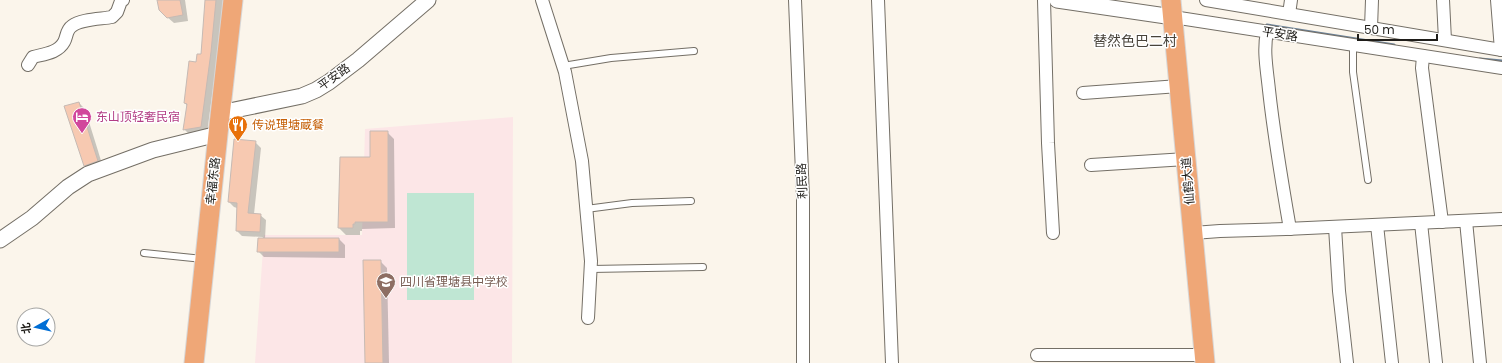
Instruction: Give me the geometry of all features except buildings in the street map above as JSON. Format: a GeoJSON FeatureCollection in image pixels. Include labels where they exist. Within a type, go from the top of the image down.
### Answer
{"type":"FeatureCollection","features":[{"type":"Feature","properties":{"kind":"main road","name":"幸福东路"},"geometry":{"type":"LineString","coordinates":[[194,363],[233,0]]}},
{"type":"Feature","properties":{"kind":"main road","name":"仙鹤大道"},"geometry":{"type":"LineString","coordinates":[[1172,9],[1205,359]]}},
{"type":"Feature","properties":{"kind":"street"},"geometry":{"type":"LineString","coordinates":[[28,65],[33,57],[53,52],[60,47],[72,26],[80,22],[112,17],[117,12],[121,1],[123,0]]}},
{"type":"Feature","properties":{"kind":"street","name":"平安路"},"geometry":{"type":"LineString","coordinates":[[220,113],[302,96],[316,90],[358,60],[428,0]]}},
{"type":"Feature","properties":{"kind":"street"},"geometry":{"type":"LineString","coordinates":[[542,0],[563,66],[582,161],[591,261],[588,318]]}},
{"type":"Feature","properties":{"kind":"street","name":"利民路"},"geometry":{"type":"LineString","coordinates":[[795,0],[802,198],[803,363]]}},
{"type":"Feature","properties":{"kind":"street"},"geometry":{"type":"LineString","coordinates":[[878,0],[892,363]]}},
{"type":"Feature","properties":{"kind":"street"},"geometry":{"type":"LineString","coordinates":[[1044,0],[1048,143],[1053,233]]}},
{"type":"Feature","properties":{"kind":"street","name":"平安路"},"geometry":{"type":"LineString","coordinates":[[1057,0],[1172,9],[1267,32],[1502,68]]}},
{"type":"Feature","properties":{"kind":"street"},"geometry":{"type":"LineString","coordinates":[[1206,0],[1502,50],[1498,0]]}},
{"type":"Feature","properties":{"kind":"street"},"geometry":{"type":"LineString","coordinates":[[1289,14],[1291,0]]}},
{"type":"Feature","properties":{"kind":"street"},"geometry":{"type":"LineString","coordinates":[[1371,28],[1372,0]]}},
{"type":"Feature","properties":{"kind":"street"},"geometry":{"type":"LineString","coordinates":[[1443,0],[1445,40]]}},
{"type":"Feature","properties":{"kind":"street"},"geometry":{"type":"LineString","coordinates":[[1267,32],[1265,57],[1271,113],[1290,229]]}},
{"type":"Feature","properties":{"kind":"street"},"geometry":{"type":"LineString","coordinates":[[1422,56],[1442,222]]}},
{"type":"Feature","properties":{"kind":"street"},"geometry":{"type":"LineString","coordinates":[[1083,93],[1179,86]]}},
{"type":"Feature","properties":{"kind":"street"},"geometry":{"type":"LineString","coordinates":[[0,240],[32,218],[68,187],[88,174],[111,164],[153,150],[218,134]]}},
{"type":"Feature","properties":{"kind":"street"},"geometry":{"type":"LineString","coordinates":[[1091,165],[1186,159]]}},
{"type":"Feature","properties":{"kind":"street"},"geometry":{"type":"LineString","coordinates":[[1193,233],[1220,230],[1290,229],[1502,219]]}},
{"type":"Feature","properties":{"kind":"street"},"geometry":{"type":"LineString","coordinates":[[1466,221],[1480,363]]}},
{"type":"Feature","properties":{"kind":"street"},"geometry":{"type":"LineString","coordinates":[[1421,223],[1436,363]]}},
{"type":"Feature","properties":{"kind":"street"},"geometry":{"type":"LineString","coordinates":[[1377,225],[1392,363]]}},
{"type":"Feature","properties":{"kind":"street"},"geometry":{"type":"LineString","coordinates":[[1335,227],[1339,291],[1347,363]]}},
{"type":"Feature","properties":{"kind":"street"},"geometry":{"type":"LineString","coordinates":[[1037,355],[1205,359]]}},
{"type":"Feature","properties":{"kind":"lane"},"geometry":{"type":"LineString","coordinates":[[1353,45],[1353,72],[1368,180]]}},
{"type":"Feature","properties":{"kind":"lane"},"geometry":{"type":"LineString","coordinates":[[563,66],[611,58],[694,52]]}},
{"type":"Feature","properties":{"kind":"lane"},"geometry":{"type":"LineString","coordinates":[[586,209],[626,204],[691,201]]}},
{"type":"Feature","properties":{"kind":"lane"},"geometry":{"type":"LineString","coordinates":[[144,253],[205,260]]}},
{"type":"Feature","properties":{"kind":"lane"},"geometry":{"type":"LineString","coordinates":[[591,269],[703,266]]}},
{"type":"Feature","properties":{"kind":"shaded area","name":"四川省理塘县中学校"},"geometry":{"type":"Polygon","coordinates":[[[513,117],[512,363],[255,363],[264,235],[362,235],[365,129],[513,117]]]}},
{"type":"Feature","properties":{"kind":"green space"},"geometry":{"type":"Polygon","coordinates":[[[407,193],[474,193],[474,300],[407,300],[407,193]]]}},
{"type":"Feature","properties":{"kind":"waterway"},"geometry":{"type":"LineString","coordinates":[[1267,25],[1394,45]]}},
{"type":"Feature","properties":{"kind":"waterway"},"geometry":{"type":"LineString","coordinates":[[1480,59],[1502,61]]}},
{"type":"Feature","properties":{"kind":"place","name":"东山顶轻奢民宿"},"geometry":{"type":"Point","coordinates":[82,134]}},
{"type":"Feature","properties":{"kind":"place","name":"传说理塘蔵餐"},"geometry":{"type":"Point","coordinates":[238,142]}},
{"type":"Feature","properties":{"kind":"place","name":"四川省理塘县中学校"},"geometry":{"type":"Point","coordinates":[386,299]}},
{"type":"Feature","properties":{"kind":"district","name":"替然色巴二村"},"geometry":{"type":"Point","coordinates":[1135,41]}}]}
